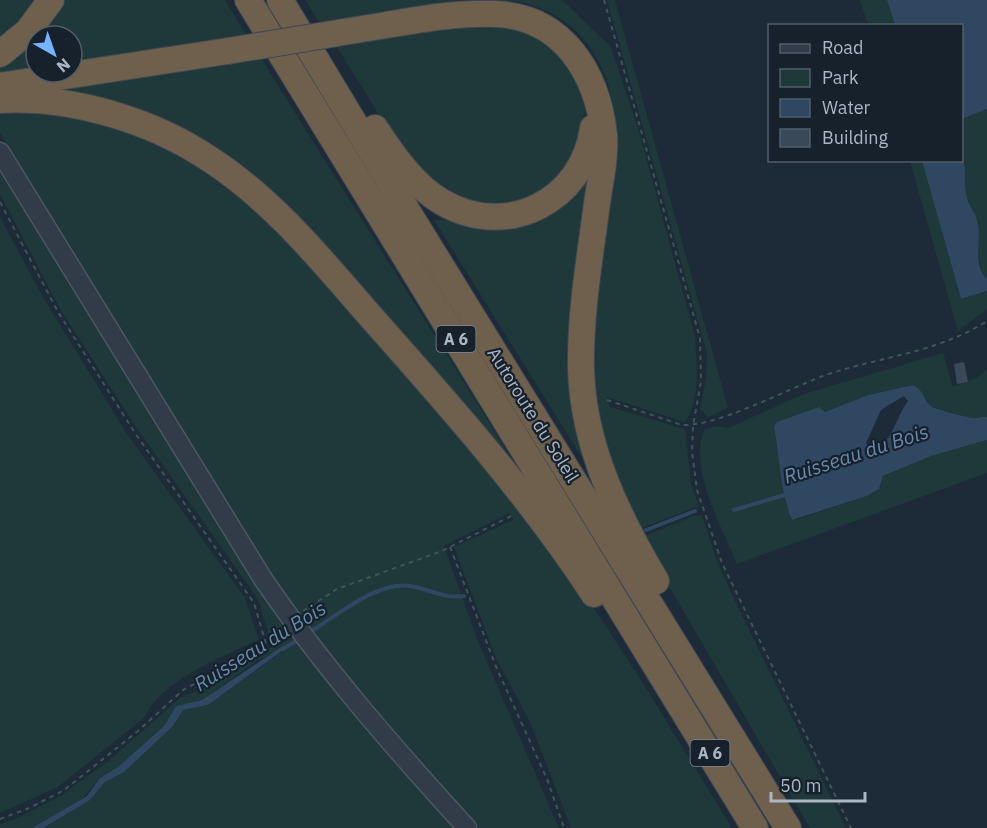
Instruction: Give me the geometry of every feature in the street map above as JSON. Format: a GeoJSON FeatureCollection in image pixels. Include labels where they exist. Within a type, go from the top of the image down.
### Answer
{"type":"FeatureCollection","features":[{"type":"Feature","properties":{"kind":"highway"},"geometry":{"type":"LineString","coordinates":[[0,54],[28,31],[51,0]]}},
{"type":"Feature","properties":{"kind":"highway","name":"Autoroute du Soleil"},"geometry":{"type":"LineString","coordinates":[[248,0],[755,828]]}},
{"type":"Feature","properties":{"kind":"highway","name":"Autoroute du Soleil"},"geometry":{"type":"LineString","coordinates":[[280,0],[788,828]]}},
{"type":"Feature","properties":{"kind":"highway"},"geometry":{"type":"LineString","coordinates":[[0,86],[356,30],[470,15],[498,14],[538,24],[568,45],[586,70],[597,101],[604,135],[582,326],[581,370],[585,406],[606,484],[622,522],[693,645],[700,683]]}},
{"type":"Feature","properties":{"kind":"highway"},"geometry":{"type":"LineString","coordinates":[[326,75],[355,98],[386,145],[408,171],[440,201],[458,210],[491,217],[529,211],[560,194],[571,183],[588,153],[597,101]]}},
{"type":"Feature","properties":{"kind":"highway"},"geometry":{"type":"LineString","coordinates":[[0,100],[55,103],[134,122],[172,138],[209,158],[240,179],[273,209],[342,284],[490,452],[577,568],[631,652],[665,678]]}},
{"type":"Feature","properties":{"kind":"street"},"geometry":{"type":"LineString","coordinates":[[0,152],[229,526],[293,623],[388,742],[466,828]]}},
{"type":"Feature","properties":{"kind":"path"},"geometry":{"type":"LineString","coordinates":[[604,0],[629,81],[700,338],[701,381],[693,426],[692,452],[697,490],[722,563],[851,828]]}},
{"type":"Feature","properties":{"kind":"path"},"geometry":{"type":"LineString","coordinates":[[0,202],[58,312],[135,433],[254,603],[266,644]]}},
{"type":"Feature","properties":{"kind":"path"},"geometry":{"type":"LineString","coordinates":[[607,400],[682,425],[693,426],[825,376],[939,345],[987,321]]}},
{"type":"Feature","properties":{"kind":"path"},"geometry":{"type":"LineString","coordinates":[[0,819],[27,809],[63,791],[129,739],[183,690],[266,644],[337,589],[450,547],[511,516]]}},
{"type":"Feature","properties":{"kind":"path"},"geometry":{"type":"LineString","coordinates":[[450,547],[497,669],[546,779],[564,828]]}},
{"type":"Feature","properties":{"kind":"green space"},"geometry":{"type":"Polygon","coordinates":[[[0,0],[41,0],[0,44],[0,0]]]}},
{"type":"Feature","properties":{"kind":"green space"},"geometry":{"type":"Polygon","coordinates":[[[58,0],[225,0],[246,35],[84,60],[84,24],[35,24],[58,0]]]}},
{"type":"Feature","properties":{"kind":"green space"},"geometry":{"type":"Polygon","coordinates":[[[305,0],[470,0],[321,25],[305,0]]]}},
{"type":"Feature","properties":{"kind":"green space"},"geometry":{"type":"Polygon","coordinates":[[[491,0],[562,0],[611,47],[638,128],[695,336],[697,358],[694,403],[685,422],[607,397],[610,407],[685,429],[691,484],[699,506],[642,528],[647,535],[693,516],[702,515],[716,559],[734,599],[846,828],[810,828],[635,528],[599,438],[588,353],[615,128],[609,87],[592,51],[566,22],[528,4],[491,0]]]}},
{"type":"Feature","properties":{"kind":"green space"},"geometry":{"type":"Polygon","coordinates":[[[607,0],[615,0],[728,408],[708,417],[700,409],[706,379],[707,353],[607,0]]]}},
{"type":"Feature","properties":{"kind":"green space"},"geometry":{"type":"Polygon","coordinates":[[[860,0],[887,0],[895,24],[868,24],[860,0]]]}},
{"type":"Feature","properties":{"kind":"green space"},"geometry":{"type":"Polygon","coordinates":[[[495,24],[525,32],[554,49],[570,64],[582,90],[585,109],[583,134],[577,154],[552,188],[511,207],[469,205],[434,185],[390,133],[336,45],[452,26],[495,24]]]}},
{"type":"Feature","properties":{"kind":"green space"},"geometry":{"type":"Polygon","coordinates":[[[24,36],[24,70],[0,73],[0,61],[24,36]]]}},
{"type":"Feature","properties":{"kind":"green space"},"geometry":{"type":"Polygon","coordinates":[[[262,60],[530,488],[211,153],[18,93],[262,60]]]}},
{"type":"Feature","properties":{"kind":"green space"},"geometry":{"type":"Polygon","coordinates":[[[0,108],[95,119],[177,148],[275,219],[560,556],[641,680],[732,828],[571,828],[530,722],[496,658],[454,547],[513,520],[509,513],[444,546],[477,639],[559,828],[479,828],[382,719],[275,583],[0,133],[0,108]]]}},
{"type":"Feature","properties":{"kind":"green space"},"geometry":{"type":"Polygon","coordinates":[[[987,109],[987,279],[982,275],[977,248],[978,221],[966,197],[963,119],[987,109]]]}},
{"type":"Feature","properties":{"kind":"green space"},"geometry":{"type":"Polygon","coordinates":[[[596,148],[587,453],[581,456],[434,220],[512,222],[596,148]]]}},
{"type":"Feature","properties":{"kind":"green space"},"geometry":{"type":"Polygon","coordinates":[[[910,162],[922,162],[961,299],[987,291],[987,309],[958,331],[910,162]]]}},
{"type":"Feature","properties":{"kind":"green space"},"geometry":{"type":"Polygon","coordinates":[[[0,172],[106,344],[288,626],[269,636],[258,599],[136,427],[60,309],[0,194],[0,172]]]}},
{"type":"Feature","properties":{"kind":"green space"},"geometry":{"type":"Polygon","coordinates":[[[0,217],[44,299],[129,437],[245,598],[259,640],[211,662],[179,681],[164,692],[144,718],[58,787],[0,813],[0,217]]]}},
{"type":"Feature","properties":{"kind":"green space"},"geometry":{"type":"Polygon","coordinates":[[[943,353],[953,387],[978,377],[987,369],[987,417],[969,418],[929,405],[926,398],[913,385],[868,395],[825,412],[818,407],[774,427],[787,509],[792,520],[867,496],[879,489],[883,476],[931,456],[987,440],[987,473],[737,564],[703,479],[700,461],[705,429],[717,426],[728,428],[804,394],[943,353]]]}},
{"type":"Feature","properties":{"kind":"green space"},"geometry":{"type":"Polygon","coordinates":[[[295,636],[457,828],[43,828],[90,800],[105,782],[128,768],[173,726],[183,710],[208,705],[286,649],[258,660],[202,700],[176,706],[164,726],[118,767],[100,778],[83,798],[32,828],[0,828],[0,824],[16,819],[62,795],[107,762],[180,698],[202,689],[237,664],[295,636]]]}},
{"type":"Feature","properties":{"kind":"water"},"geometry":{"type":"Polygon","coordinates":[[[887,0],[987,0],[987,109],[963,119],[963,24],[895,24],[887,0]]]}},
{"type":"Feature","properties":{"kind":"water"},"geometry":{"type":"Polygon","coordinates":[[[963,159],[965,187],[969,204],[976,217],[978,258],[982,273],[987,279],[987,291],[961,299],[922,162],[963,162],[963,159]]]}},
{"type":"Feature","properties":{"kind":"water"},"geometry":{"type":"Polygon","coordinates":[[[913,385],[934,407],[970,418],[987,417],[987,440],[931,456],[883,476],[879,489],[867,496],[792,520],[780,474],[774,427],[777,422],[819,407],[825,412],[868,395],[913,385]],[[904,396],[881,410],[866,443],[870,448],[878,449],[883,444],[908,401],[904,396]]]}},
{"type":"Feature","properties":{"kind":"water"},"geometry":{"type":"Polygon","coordinates":[[[283,646],[286,648],[208,705],[183,710],[173,726],[124,772],[105,782],[90,800],[43,828],[32,828],[87,796],[100,778],[118,767],[164,726],[176,706],[202,700],[283,646]]]}},
{"type":"Feature","properties":{"kind":"building"},"geometry":{"type":"Polygon","coordinates":[[[964,362],[968,382],[957,384],[954,364],[964,362]]]}},
{"type":"Feature","properties":{"kind":"waterway","name":"Ruisseau du Bois"},"geometry":{"type":"LineString","coordinates":[[734,510],[788,494]]}},
{"type":"Feature","properties":{"kind":"waterway","name":"Ruisseau du Bois"},"geometry":{"type":"LineString","coordinates":[[646,530],[695,511]]}},
{"type":"Feature","properties":{"kind":"waterway","name":"Ruisseau du Bois"},"geometry":{"type":"LineString","coordinates":[[308,633],[370,594],[384,589],[410,586],[443,595],[464,596]]}},
{"type":"Feature","properties":{"kind":"waterway","name":"Ruisseau du Bois"},"geometry":{"type":"LineString","coordinates":[[283,649],[299,639]]}}]}
